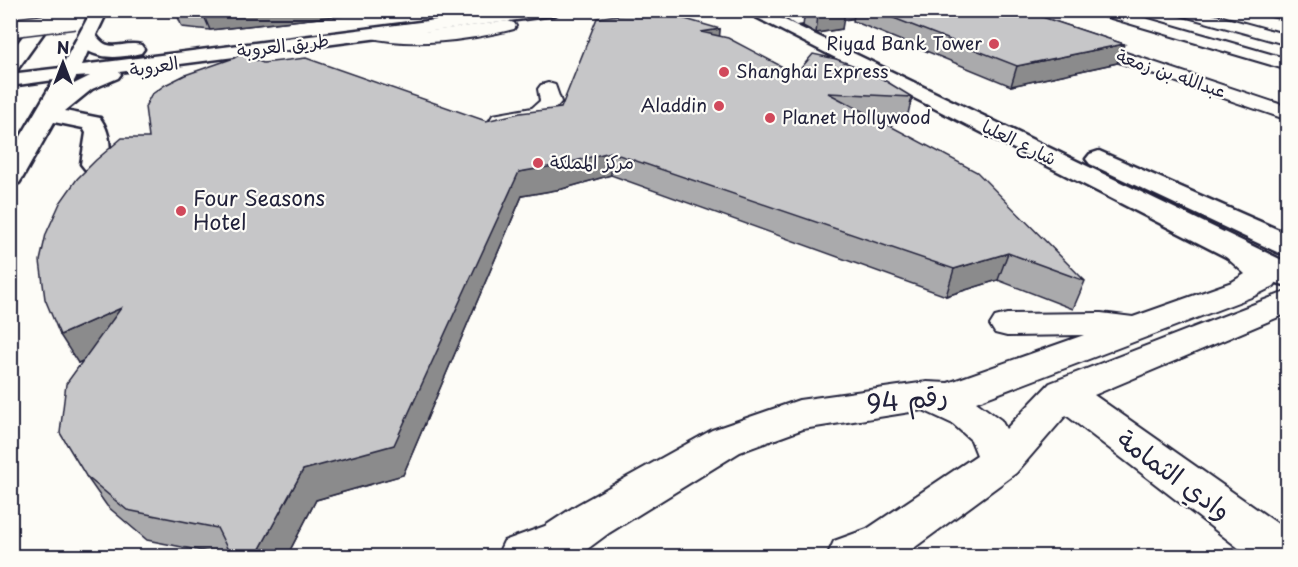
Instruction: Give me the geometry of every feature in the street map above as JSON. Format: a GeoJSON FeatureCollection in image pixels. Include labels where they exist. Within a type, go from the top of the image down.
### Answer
{"type":"FeatureCollection","features":[{"type":"Feature","properties":{"kind":"main road"},"geometry":{"type":"LineString","coordinates":[[10,30],[29,10]]}},
{"type":"Feature","properties":{"kind":"main road"},"geometry":{"type":"LineString","coordinates":[[10,68],[52,10]]}},
{"type":"Feature","properties":{"kind":"main road"},"geometry":{"type":"LineString","coordinates":[[12,169],[47,114],[71,67],[83,17],[90,10]]}},
{"type":"Feature","properties":{"kind":"main road"},"geometry":{"type":"LineString","coordinates":[[10,30],[81,27],[100,10]]}},
{"type":"Feature","properties":{"kind":"main road","name":"طريق العروبة"},"geometry":{"type":"LineString","coordinates":[[10,80],[41,71],[271,41],[470,10]]}},
{"type":"Feature","properties":{"kind":"main road","name":"طريق العروبة"},"geometry":{"type":"LineString","coordinates":[[271,41],[374,34],[555,10]]}},
{"type":"Feature","properties":{"kind":"main road","name":"شارع العليا"},"geometry":{"type":"LineString","coordinates":[[750,10],[1287,276]]}},
{"type":"Feature","properties":{"kind":"main road","name":"شارع العليا"},"geometry":{"type":"LineString","coordinates":[[786,15],[1287,246]]}},
{"type":"Feature","properties":{"kind":"main road"},"geometry":{"type":"LineString","coordinates":[[81,27],[94,48],[105,52],[271,41]]}},
{"type":"Feature","properties":{"kind":"main road","name":"العروبة"},"geometry":{"type":"LineString","coordinates":[[47,114],[85,85],[104,76],[271,41]]}},
{"type":"Feature","properties":{"kind":"main road","name":"طريق العروبة"},"geometry":{"type":"LineString","coordinates":[[10,68],[41,71]]}},
{"type":"Feature","properties":{"kind":"main road"},"geometry":{"type":"LineString","coordinates":[[47,114],[92,123],[98,133],[94,164]]}},
{"type":"Feature","properties":{"kind":"street"},"geometry":{"type":"LineString","coordinates":[[786,15],[872,10]]}},
{"type":"Feature","properties":{"kind":"street"},"geometry":{"type":"LineString","coordinates":[[1099,10],[1287,65]]}},
{"type":"Feature","properties":{"kind":"street"},"geometry":{"type":"LineString","coordinates":[[1178,10],[1287,40]]}},
{"type":"Feature","properties":{"kind":"street"},"geometry":{"type":"LineString","coordinates":[[1263,10],[1287,16]]}},
{"type":"Feature","properties":{"kind":"street"},"geometry":{"type":"LineString","coordinates":[[374,34],[387,38],[409,37],[507,26]]}},
{"type":"Feature","properties":{"kind":"street","name":"عبدالله بن زمعة"},"geometry":{"type":"LineString","coordinates":[[1064,37],[1287,114]]}},
{"type":"Feature","properties":{"kind":"street"},"geometry":{"type":"LineString","coordinates":[[483,122],[539,113],[551,102],[548,90]]}},
{"type":"Feature","properties":{"kind":"street","name":"رقم 94"},"geometry":{"type":"LineString","coordinates":[[549,552],[593,519],[726,441],[799,415],[927,396],[950,397],[1243,289],[1263,279],[1259,270],[1231,248]]}},
{"type":"Feature","properties":{"kind":"street"},"geometry":{"type":"LineString","coordinates":[[876,552],[1001,461],[1063,393],[1287,301]]}},
{"type":"Feature","properties":{"kind":"street"},"geometry":{"type":"LineString","coordinates":[[1007,325],[1101,324],[1138,328]]}},
{"type":"Feature","properties":{"kind":"street","name":"وادي الثمامة"},"geometry":{"type":"LineString","coordinates":[[1063,393],[1285,556]]}},
{"type":"Feature","properties":{"kind":"street"},"geometry":{"type":"LineString","coordinates":[[927,396],[967,414],[987,431],[1001,461]]}},
{"type":"Feature","properties":{"kind":"building"},"geometry":{"type":"Polygon","coordinates":[[[177,10],[255,10],[204,16],[176,12],[177,10]]]}},
{"type":"Feature","properties":{"kind":"building","name":"مركز المملكة"},"geometry":{"type":"Polygon","coordinates":[[[626,10],[654,10],[720,29],[701,32],[728,38],[796,74],[813,54],[836,59],[871,72],[912,97],[828,93],[977,172],[1085,281],[1008,253],[954,269],[610,152],[560,165],[519,172],[394,445],[303,470],[256,556],[231,556],[217,528],[127,510],[86,476],[60,433],[66,384],[121,308],[60,335],[45,299],[40,261],[46,234],[60,203],[77,179],[122,138],[149,138],[145,107],[151,95],[185,75],[241,54],[263,63],[306,58],[486,121],[520,113],[561,108],[597,18],[625,14],[626,10]]]}},
{"type":"Feature","properties":{"kind":"building"},"geometry":{"type":"Polygon","coordinates":[[[807,10],[842,10],[845,12],[818,15],[807,10]]]}},
{"type":"Feature","properties":{"kind":"building"},"geometry":{"type":"Polygon","coordinates":[[[873,10],[1021,10],[1124,44],[1017,66],[873,10]]]}},
{"type":"Feature","properties":{"kind":"place","name":"Riyad Bank Tower"},"geometry":{"type":"Point","coordinates":[994,44]}},
{"type":"Feature","properties":{"kind":"place","name":"Shanghai Express"},"geometry":{"type":"Point","coordinates":[724,72]}},
{"type":"Feature","properties":{"kind":"place","name":"Aladdin"},"geometry":{"type":"Point","coordinates":[719,106]}},
{"type":"Feature","properties":{"kind":"place","name":"Planet Hollywood"},"geometry":{"type":"Point","coordinates":[770,118]}},
{"type":"Feature","properties":{"kind":"place","name":"مركز المملكة"},"geometry":{"type":"Point","coordinates":[538,163]}},
{"type":"Feature","properties":{"kind":"place","name":"Four Seasons Hotel"},"geometry":{"type":"Point","coordinates":[181,211]}}]}
